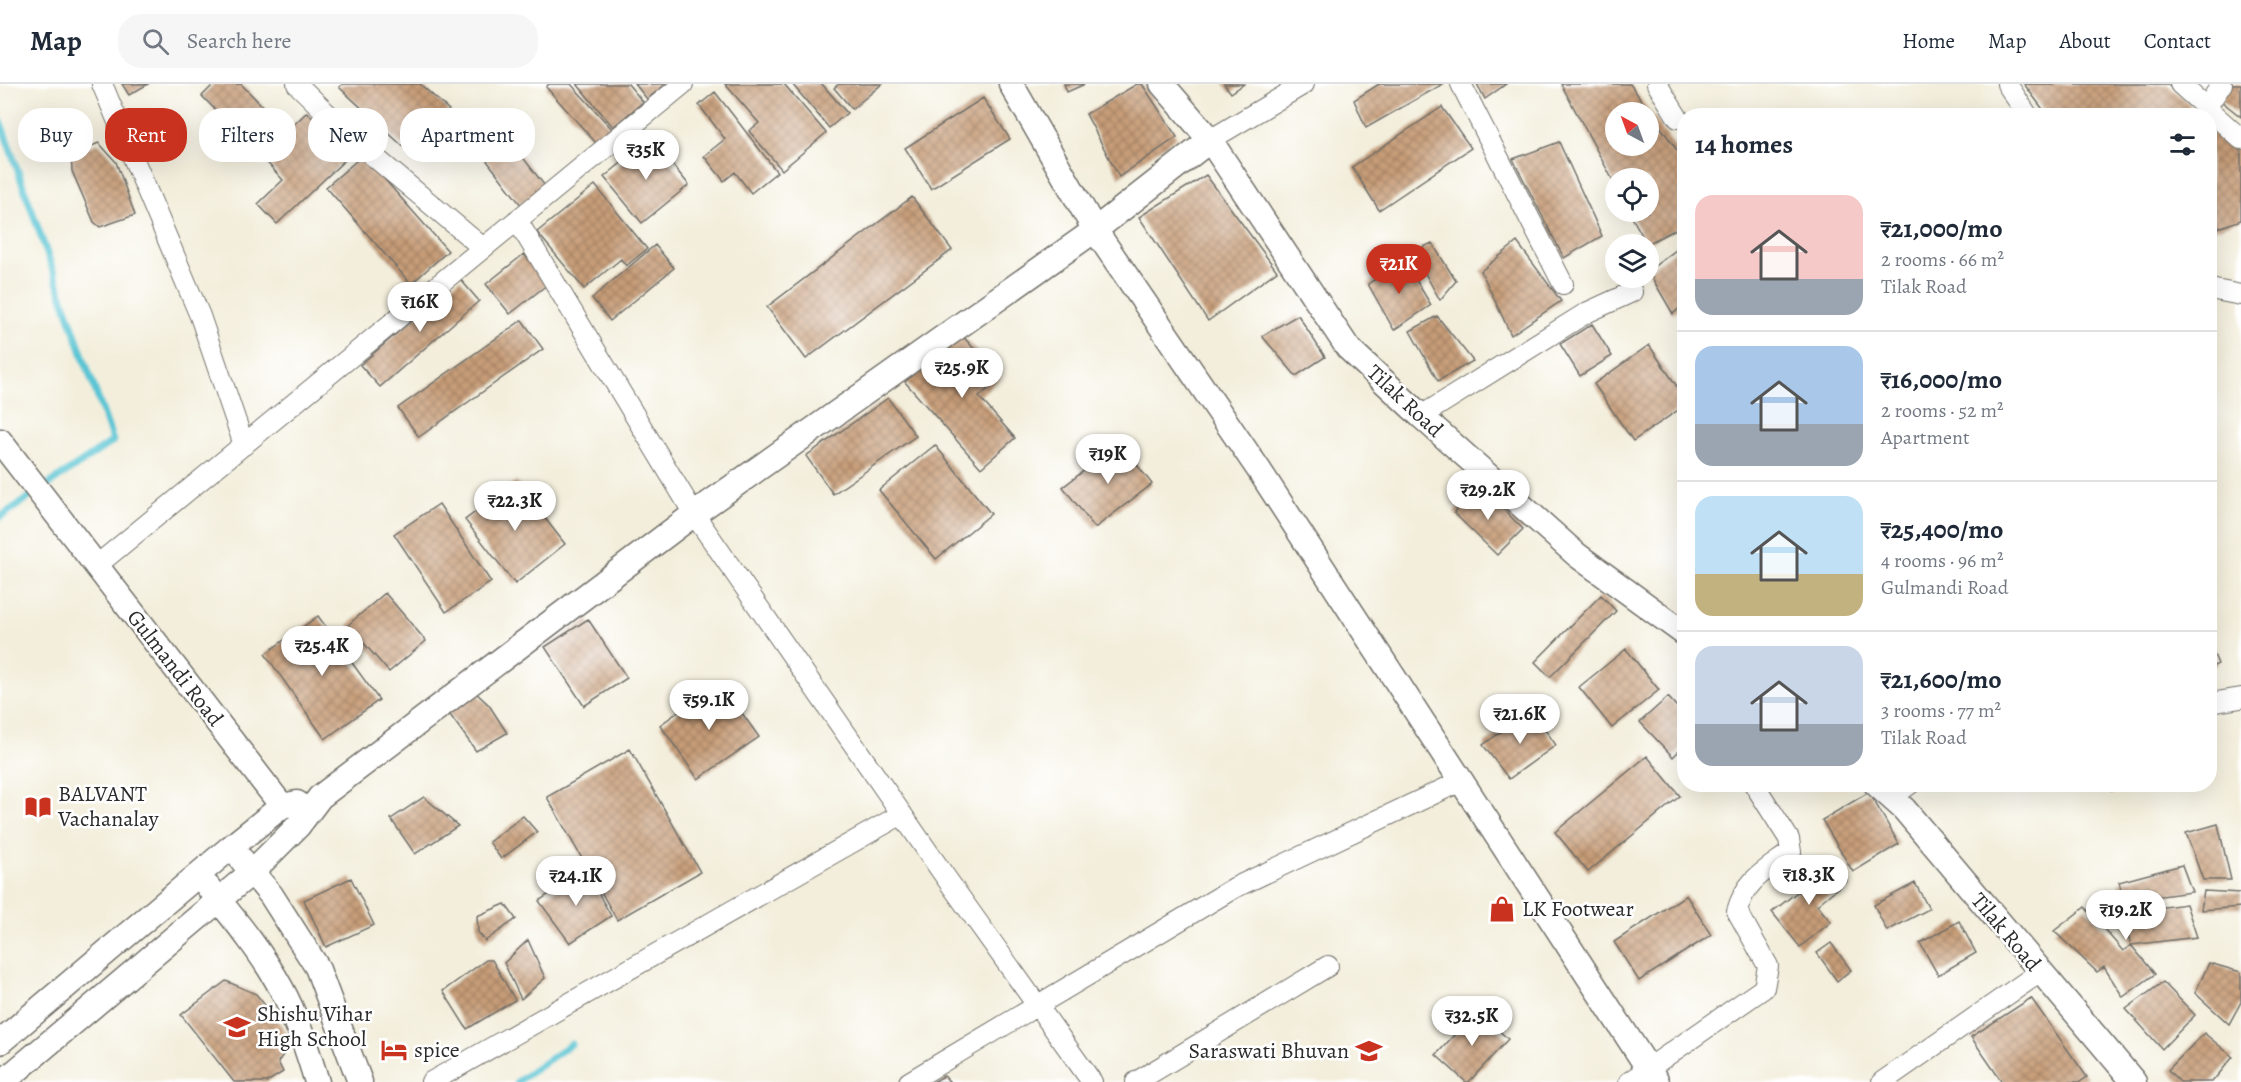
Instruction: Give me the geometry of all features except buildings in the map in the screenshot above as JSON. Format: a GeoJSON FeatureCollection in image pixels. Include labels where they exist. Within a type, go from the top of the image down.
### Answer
{"type":"FeatureCollection","features":[{"type":"Feature","properties":{"kind":"street"},"geometry":{"type":"LineString","coordinates":[[102,84],[200,316],[244,445]]}},
{"type":"Feature","properties":{"kind":"street"},"geometry":{"type":"LineString","coordinates":[[297,84],[353,139],[483,248]]}},
{"type":"Feature","properties":{"kind":"street"},"geometry":{"type":"LineString","coordinates":[[96,566],[683,84]]}},
{"type":"Feature","properties":{"kind":"street"},"geometry":{"type":"LineString","coordinates":[[1011,84],[1095,230],[1259,470],[1461,781],[1645,1078],[1764,988],[1768,966],[1737,911],[1740,898],[1749,883],[1791,852],[1789,838],[1759,792]]}},
{"type":"Feature","properties":{"kind":"street","name":"Tilak Road"},"geometry":{"type":"LineString","coordinates":[[1162,84],[1210,140],[1348,348],[1577,555],[1677,628]]}},
{"type":"Feature","properties":{"kind":"street"},"geometry":{"type":"LineString","coordinates":[[3,1082],[252,872],[298,826],[320,797],[694,514],[1095,230],[1210,140],[1304,84]]}},
{"type":"Feature","properties":{"kind":"street"},"geometry":{"type":"LineString","coordinates":[[1461,84],[1563,284]]}},
{"type":"Feature","properties":{"kind":"street"},"geometry":{"type":"LineString","coordinates":[[1657,84],[1677,116]]}},
{"type":"Feature","properties":{"kind":"street"},"geometry":{"type":"LineString","coordinates":[[2007,84],[2023,108]]}},
{"type":"Feature","properties":{"kind":"street"},"geometry":{"type":"LineString","coordinates":[[2180,84],[2206,108],[2222,84]]}},
{"type":"Feature","properties":{"kind":"street"},"geometry":{"type":"LineString","coordinates":[[2217,118],[2241,139]]}},
{"type":"Feature","properties":{"kind":"street"},"geometry":{"type":"LineString","coordinates":[[517,220],[694,514],[902,814],[1092,1082]]}},
{"type":"Feature","properties":{"kind":"street"},"geometry":{"type":"LineString","coordinates":[[2217,290],[2241,295]]}},
{"type":"Feature","properties":{"kind":"street"},"geometry":{"type":"LineString","coordinates":[[1421,416],[1586,313],[1632,292]]}},
{"type":"Feature","properties":{"kind":"street","name":"Gulmandi Road"},"geometry":{"type":"LineString","coordinates":[[9,457],[68,528],[282,806]]}},
{"type":"Feature","properties":{"kind":"street"},"geometry":{"type":"LineString","coordinates":[[2217,702],[2241,698]]}},
{"type":"Feature","properties":{"kind":"street"},"geometry":{"type":"LineString","coordinates":[[909,1082],[1234,888],[1461,781]]}},
{"type":"Feature","properties":{"kind":"street","name":"Tilak Road"},"geometry":{"type":"LineString","coordinates":[[1894,792],[1904,809],[2134,1082]]}},
{"type":"Feature","properties":{"kind":"street"},"geometry":{"type":"LineString","coordinates":[[0,1042],[282,806],[320,797]]}},
{"type":"Feature","properties":{"kind":"street"},"geometry":{"type":"LineString","coordinates":[[430,1082],[902,814]]}},
{"type":"Feature","properties":{"kind":"street"},"geometry":{"type":"LineString","coordinates":[[231,847],[272,895],[317,966],[360,1082]]}},
{"type":"Feature","properties":{"kind":"street"},"geometry":{"type":"LineString","coordinates":[[199,875],[238,921],[281,988],[303,1038],[317,1082]]}},
{"type":"Feature","properties":{"kind":"street"},"geometry":{"type":"LineString","coordinates":[[1136,1082],[1328,966]]}},
{"type":"Feature","properties":{"kind":"street"},"geometry":{"type":"LineString","coordinates":[[1881,1082],[2040,972]]}},
{"type":"Feature","properties":{"kind":"waterway"},"geometry":{"type":"LineString","coordinates":[[0,120],[113,441],[0,517]]}},
{"type":"Feature","properties":{"kind":"waterway"},"geometry":{"type":"LineString","coordinates":[[517,1082],[571,1044]]}},
{"type":"Feature","properties":{"kind":"place","name":"BALVANT Vachanalay"},"geometry":{"type":"Point","coordinates":[38,807]}},
{"type":"Feature","properties":{"kind":"place","name":"LK Footwear"},"geometry":{"type":"Point","coordinates":[1502,909]}},
{"type":"Feature","properties":{"kind":"place","name":"Shishu Vihar High School"},"geometry":{"type":"Point","coordinates":[237,1027]}},
{"type":"Feature","properties":{"kind":"place","name":"spice"},"geometry":{"type":"Point","coordinates":[394,1050]}},
{"type":"Feature","properties":{"kind":"place","name":"Saraswati Bhuvan"},"geometry":{"type":"Point","coordinates":[1369,1051]}}]}
